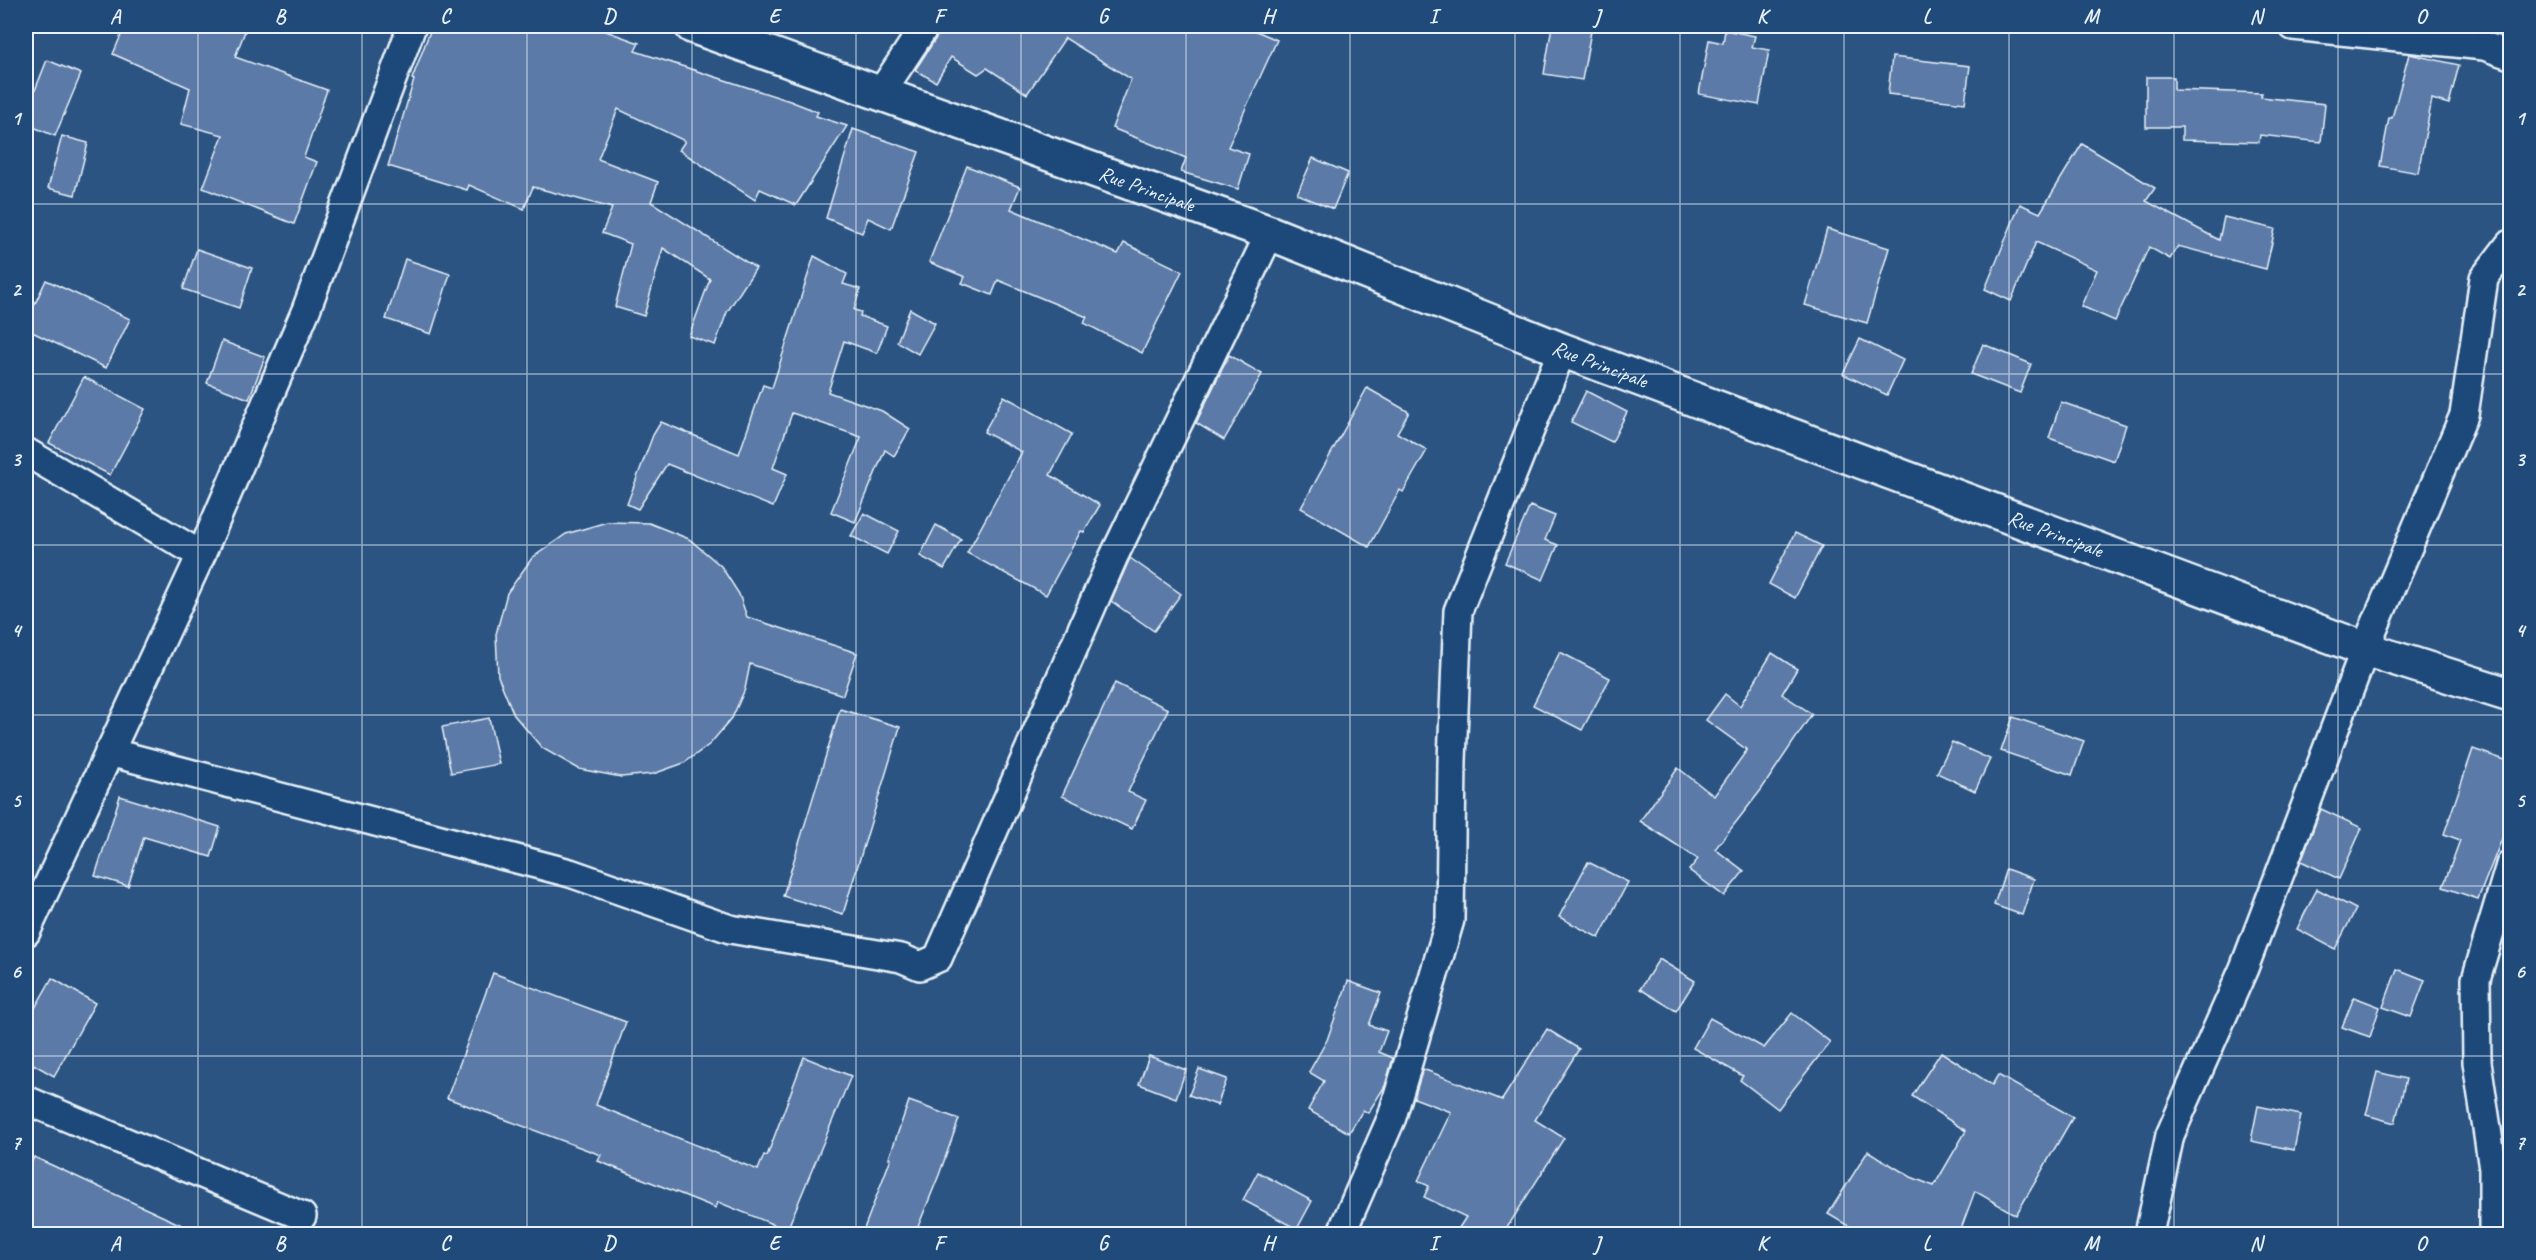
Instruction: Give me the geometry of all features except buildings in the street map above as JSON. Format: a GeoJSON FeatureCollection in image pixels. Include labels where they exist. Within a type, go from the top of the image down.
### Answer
{"type":"FeatureCollection","features":[{"type":"Feature","properties":{"kind":"main road","name":"Rue Principale"},"geometry":{"type":"LineString","coordinates":[[692,26],[1270,233],[1562,350],[2365,650],[2511,695]]}},
{"type":"Feature","properties":{"kind":"street"},"geometry":{"type":"LineString","coordinates":[[26,932],[201,555],[306,310],[412,26]]}},
{"type":"Feature","properties":{"kind":"street"},"geometry":{"type":"LineString","coordinates":[[880,94],[925,26]]}},
{"type":"Feature","properties":{"kind":"street"},"geometry":{"type":"LineString","coordinates":[[2293,26],[2479,36],[2511,55]]}},
{"type":"Feature","properties":{"kind":"street"},"geometry":{"type":"LineString","coordinates":[[110,752],[570,873],[730,929],[901,958],[920,966],[938,958],[1113,558],[1270,233]]}},
{"type":"Feature","properties":{"kind":"street"},"geometry":{"type":"LineString","coordinates":[[2149,1234],[2170,1135],[2244,968],[2365,650],[2464,416],[2484,278],[2511,244]]}},
{"type":"Feature","properties":{"kind":"street"},"geometry":{"type":"LineString","coordinates":[[1341,1234],[1392,1117],[1450,920],[1452,761],[1458,611],[1562,350]]}},
{"type":"Feature","properties":{"kind":"street"},"geometry":{"type":"LineString","coordinates":[[26,452],[201,555]]}},
{"type":"Feature","properties":{"kind":"street"},"geometry":{"type":"LineString","coordinates":[[2493,1234],[2493,1170],[2478,1062],[2476,979],[2511,865]]}},
{"type":"Feature","properties":{"kind":"street"},"geometry":{"type":"LineString","coordinates":[[26,1100],[302,1216]]}}]}
